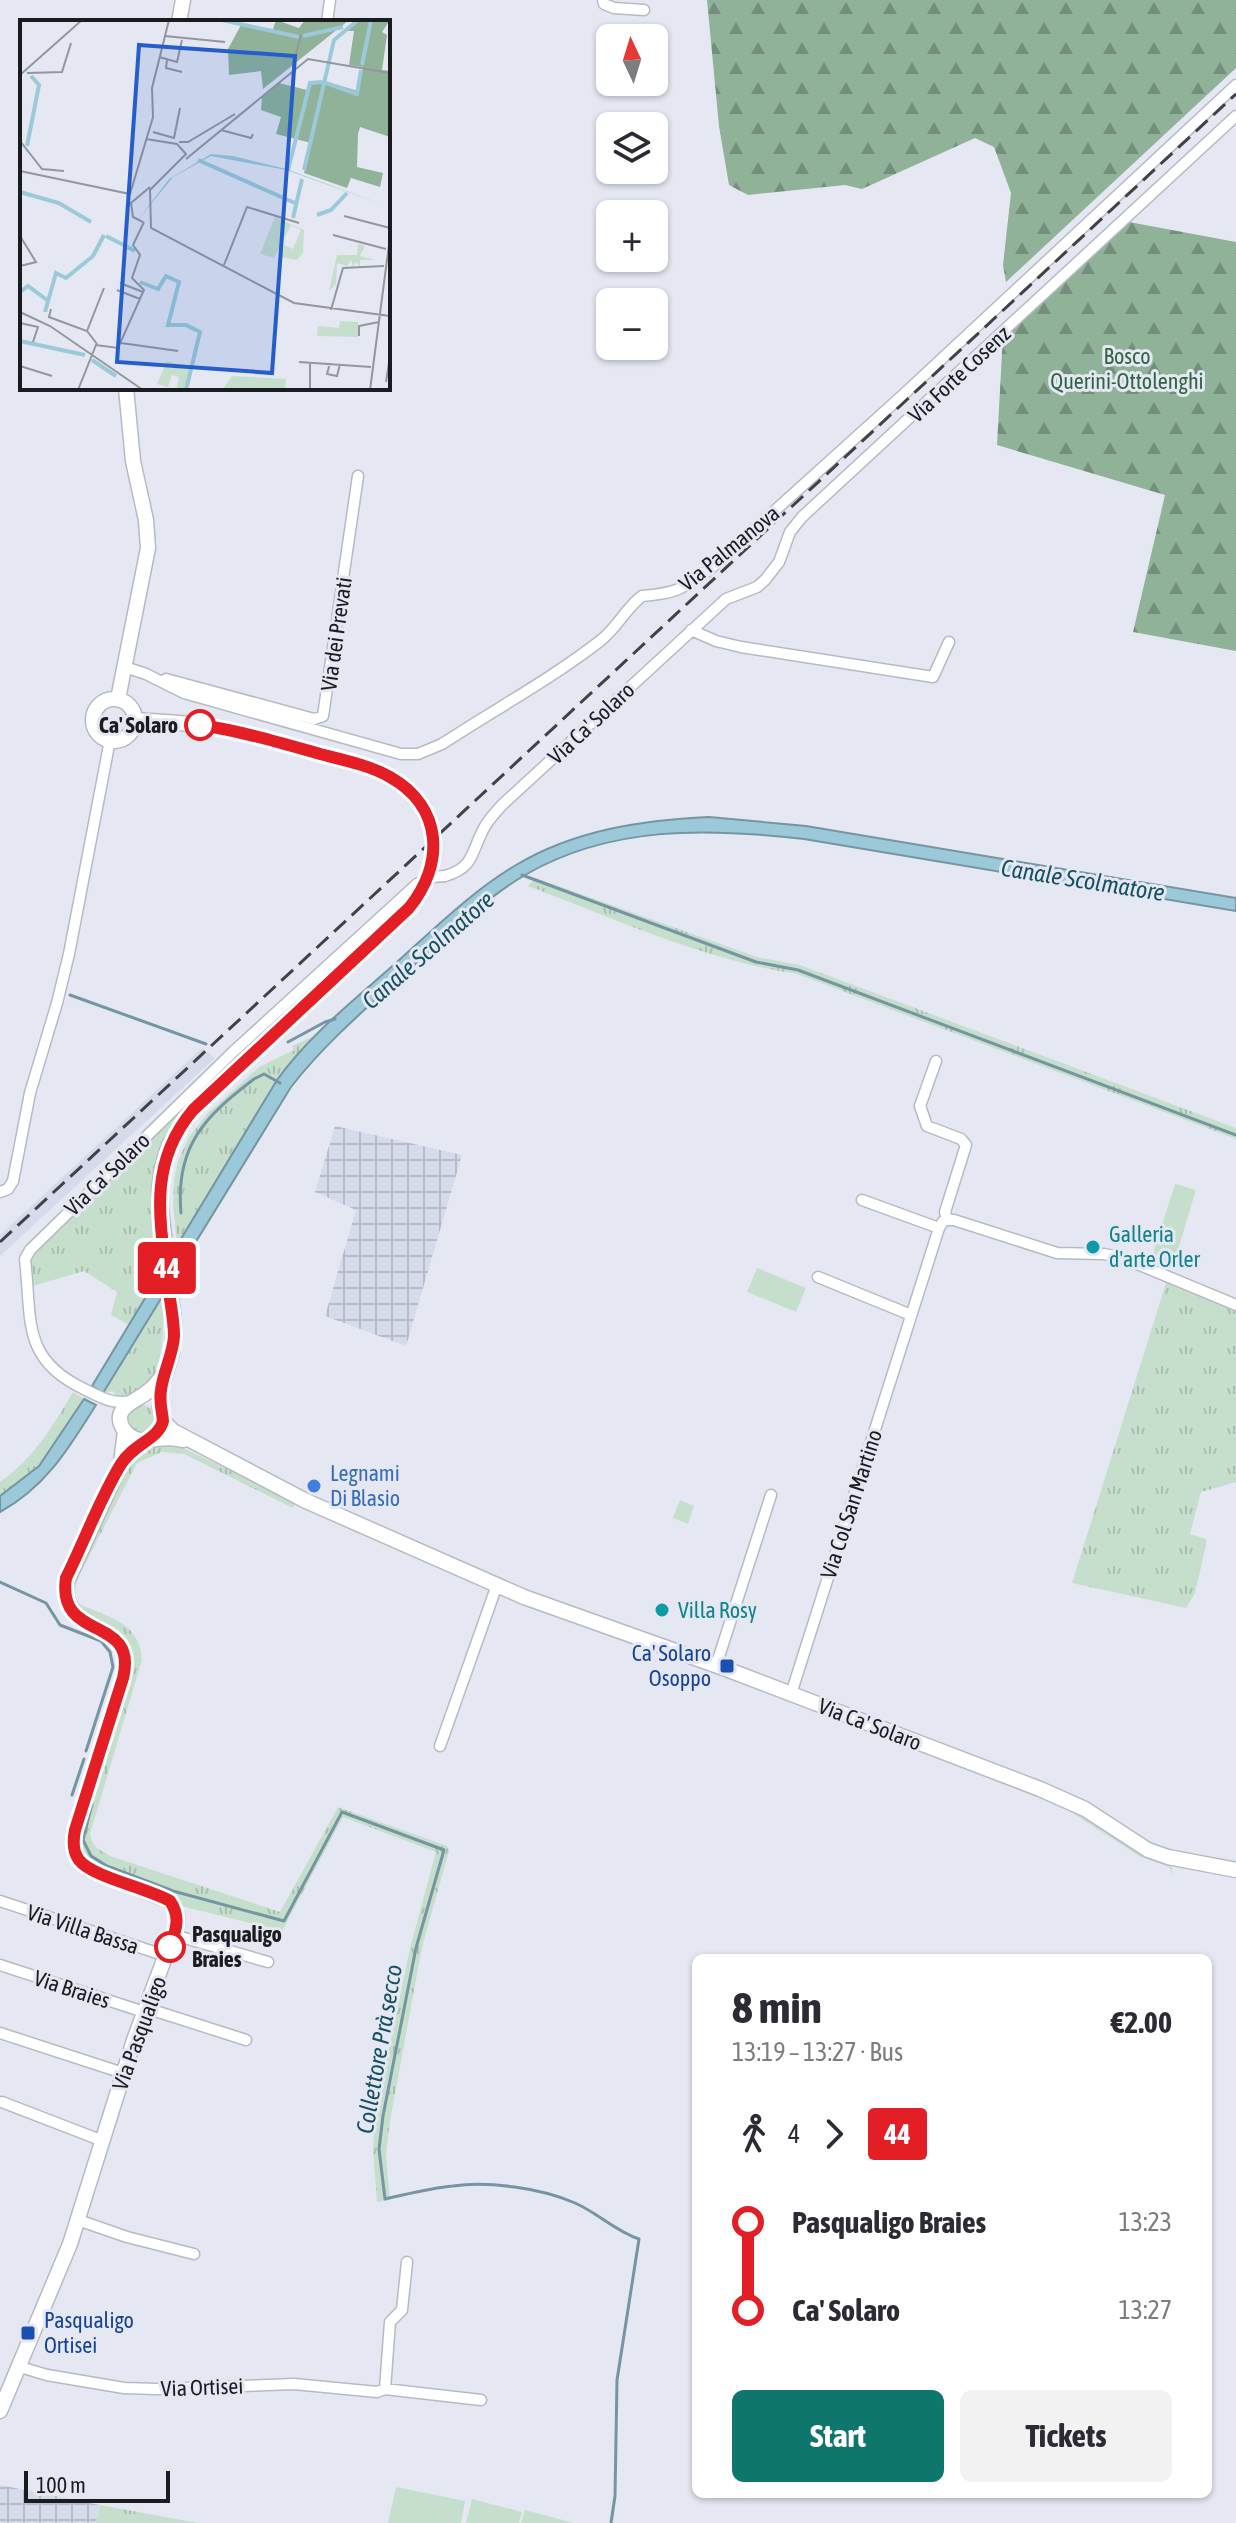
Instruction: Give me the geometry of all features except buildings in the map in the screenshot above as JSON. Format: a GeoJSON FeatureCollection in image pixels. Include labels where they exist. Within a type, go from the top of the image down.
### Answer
{"type":"FeatureCollection","features":[{"type":"Feature","properties":{"kind":"street"},"geometry":{"type":"LineString","coordinates":[[179,20],[183,0]]}},
{"type":"Feature","properties":{"kind":"street"},"geometry":{"type":"LineString","coordinates":[[327,20],[330,0]]}},
{"type":"Feature","properties":{"kind":"street"},"geometry":{"type":"LineString","coordinates":[[603,0],[604,4],[614,8],[644,10]]}},
{"type":"Feature","properties":{"kind":"street","name":"Via Palmanova"},"geometry":{"type":"LineString","coordinates":[[125,667],[184,693],[401,754],[418,754],[442,744],[585,652],[619,624],[628,608],[642,596],[665,596],[709,570],[1236,85]]}},
{"type":"Feature","properties":{"kind":"street","name":"Via Forte Cosenz"},"geometry":{"type":"LineString","coordinates":[[691,630],[726,599],[757,587],[765,580],[779,562],[790,532],[802,517],[1236,116]]}},
{"type":"Feature","properties":{"kind":"street"},"geometry":{"type":"LineString","coordinates":[[118,699],[148,548],[146,520],[133,461],[126,390]]}},
{"type":"Feature","properties":{"kind":"street","name":"Via dei Prevati"},"geometry":{"type":"LineString","coordinates":[[157,679],[314,719],[323,716],[358,476]]}},
{"type":"Feature","properties":{"kind":"street"},"geometry":{"type":"LineString","coordinates":[[691,630],[741,647],[933,677],[949,642]]}},
{"type":"Feature","properties":{"kind":"street","name":"Via Ca' Solaro"},"geometry":{"type":"LineString","coordinates":[[191,1442],[147,1398],[121,1403],[101,1398],[59,1377],[38,1353],[25,1259],[30,1250],[234,1051],[417,884],[432,877],[456,873],[473,858],[482,830],[502,805],[691,630]]}},
{"type":"Feature","properties":{"kind":"street"},"geometry":{"type":"LineString","coordinates":[[118,699],[132,709],[135,720],[134,728],[124,738],[110,740],[95,729],[94,716],[105,701],[118,699]]}},
{"type":"Feature","properties":{"kind":"street","name":"Via Ca' Solaro"},"geometry":{"type":"LineString","coordinates":[[135,720],[216,727],[380,772],[414,795],[427,816],[433,839],[429,875],[424,888],[409,908],[225,1079],[182,1123],[169,1145],[160,1180],[174,1339],[165,1372],[162,1428],[148,1439]]}},
{"type":"Feature","properties":{"kind":"street"},"geometry":{"type":"LineString","coordinates":[[4,1191],[13,1181],[38,1059],[69,954],[110,740]]}},
{"type":"Feature","properties":{"kind":"street","name":"Via Col San Martino"},"geometry":{"type":"LineString","coordinates":[[791,1694],[966,1145],[961,1139],[927,1126],[920,1106],[936,1061]]}},
{"type":"Feature","properties":{"kind":"street"},"geometry":{"type":"LineString","coordinates":[[862,1200],[1057,1253],[1093,1253],[1123,1258],[1236,1305]]}},
{"type":"Feature","properties":{"kind":"street"},"geometry":{"type":"LineString","coordinates":[[818,1277],[911,1315]]}},
{"type":"Feature","properties":{"kind":"street"},"geometry":{"type":"LineString","coordinates":[[165,1372],[156,1385],[123,1410],[121,1463],[66,1578],[67,1603],[71,1612],[116,1639],[125,1660],[123,1678],[75,1830],[73,1848],[76,1857],[89,1869],[170,1901],[177,1916],[174,1935],[268,1962]]}},
{"type":"Feature","properties":{"kind":"street","name":"Via Ca' Solaro"},"geometry":{"type":"LineString","coordinates":[[101,1398],[123,1428],[137,1439],[173,1437],[191,1442],[318,1507],[497,1585],[1058,1796],[1085,1809],[1148,1850],[1236,1870]]}},
{"type":"Feature","properties":{"kind":"street"},"geometry":{"type":"LineString","coordinates":[[121,1463],[148,1439]]}},
{"type":"Feature","properties":{"kind":"street"},"geometry":{"type":"LineString","coordinates":[[716,1666],[771,1495]]}},
{"type":"Feature","properties":{"kind":"street"},"geometry":{"type":"LineString","coordinates":[[440,1746],[497,1585]]}},
{"type":"Feature","properties":{"kind":"street","name":"Via Villa Bassa"},"geometry":{"type":"LineString","coordinates":[[0,1901],[166,1956]]}},
{"type":"Feature","properties":{"kind":"street","name":"Via Pasqualigo"},"geometry":{"type":"LineString","coordinates":[[0,2411],[78,2220],[123,2073],[174,1935]]}},
{"type":"Feature","properties":{"kind":"street","name":"Via Braies"},"geometry":{"type":"LineString","coordinates":[[0,1965],[246,2040]]}},
{"type":"Feature","properties":{"kind":"street"},"geometry":{"type":"LineString","coordinates":[[0,2033],[123,2073]]}},
{"type":"Feature","properties":{"kind":"street"},"geometry":{"type":"LineString","coordinates":[[2,2102],[103,2141]]}},
{"type":"Feature","properties":{"kind":"street"},"geometry":{"type":"LineString","coordinates":[[78,2220],[127,2237],[194,2254]]}},
{"type":"Feature","properties":{"kind":"street"},"geometry":{"type":"LineString","coordinates":[[385,2389],[390,2322],[402,2307],[407,2262]]}},
{"type":"Feature","properties":{"kind":"street","name":"Via Ortisei"},"geometry":{"type":"LineString","coordinates":[[20,2367],[47,2375],[143,2389],[282,2384],[377,2392],[385,2389],[481,2400]]}},
{"type":"Feature","properties":{"kind":"shaded area"},"geometry":{"type":"Polygon","coordinates":[[[202,1048],[215,1058],[0,1256],[0,1235],[202,1048]]]}},
{"type":"Feature","properties":{"kind":"shaded area"},"geometry":{"type":"Polygon","coordinates":[[[335,1126],[462,1155],[406,1346],[325,1316],[356,1210],[315,1192],[335,1126]]]}},
{"type":"Feature","properties":{"kind":"shaded area"},"geometry":{"type":"Polygon","coordinates":[[[0,2485],[100,2505],[96,2523],[0,2523],[0,2485]]]}},
{"type":"Feature","properties":{"kind":"green space"},"geometry":{"type":"Polygon","coordinates":[[[707,0],[1236,0],[1236,68],[1006,282],[1003,265],[1011,193],[994,147],[975,138],[862,189],[845,185],[748,195],[729,185],[719,126],[707,0]]]}},
{"type":"Feature","properties":{"kind":"green space","name":"Bosco Querini-Ottolenghi"},"geometry":{"type":"Polygon","coordinates":[[[1129,222],[1236,242],[1236,651],[1133,632],[1165,495],[997,445],[1003,335],[1129,222]]]}},
{"type":"Feature","properties":{"kind":"green space"},"geometry":{"type":"Polygon","coordinates":[[[536,878],[757,957],[800,965],[1236,1128],[1236,1139],[797,974],[728,959],[660,937],[528,886],[536,878]]]}},
{"type":"Feature","properties":{"kind":"green space"},"geometry":{"type":"Polygon","coordinates":[[[314,1036],[177,1247],[174,1180],[178,1161],[189,1137],[208,1113],[259,1067],[314,1036]]]}},
{"type":"Feature","properties":{"kind":"green space"},"geometry":{"type":"Polygon","coordinates":[[[190,1101],[164,1143],[155,1172],[153,1205],[160,1260],[159,1277],[129,1325],[111,1315],[117,1292],[84,1271],[33,1286],[31,1260],[43,1243],[190,1101]]]}},
{"type":"Feature","properties":{"kind":"green space"},"geometry":{"type":"Polygon","coordinates":[[[1175,1184],[1196,1190],[1173,1266],[1151,1259],[1175,1184]]]}},
{"type":"Feature","properties":{"kind":"green space"},"geometry":{"type":"Polygon","coordinates":[[[757,1268],[806,1288],[796,1312],[747,1292],[757,1268]]]}},
{"type":"Feature","properties":{"kind":"green space"},"geometry":{"type":"Polygon","coordinates":[[[1166,1283],[1236,1312],[1236,1482],[1201,1492],[1190,1534],[1206,1539],[1206,1545],[1195,1593],[1186,1608],[1072,1583],[1166,1283]]]}},
{"type":"Feature","properties":{"kind":"green space"},"geometry":{"type":"Polygon","coordinates":[[[162,1298],[162,1345],[153,1375],[145,1387],[132,1394],[116,1397],[113,1391],[103,1393],[162,1298]]]}},
{"type":"Feature","properties":{"kind":"green space"},"geometry":{"type":"Polygon","coordinates":[[[73,1392],[84,1399],[57,1440],[27,1476],[0,1496],[0,1482],[33,1452],[73,1392]]]}},
{"type":"Feature","properties":{"kind":"green space"},"geometry":{"type":"Polygon","coordinates":[[[142,1405],[152,1409],[156,1419],[152,1429],[142,1433],[132,1429],[128,1419],[132,1409],[142,1405]]]}},
{"type":"Feature","properties":{"kind":"green space"},"geometry":{"type":"Polygon","coordinates":[[[175,1444],[296,1502],[293,1508],[184,1454],[162,1452],[137,1463],[76,1582],[76,1595],[81,1605],[113,1618],[130,1630],[140,1648],[142,1660],[91,1838],[97,1848],[110,1856],[280,1912],[338,1807],[447,1846],[449,1851],[422,1947],[390,2121],[386,2155],[390,2200],[377,2202],[373,2150],[375,2116],[410,1948],[436,1852],[343,1817],[282,1931],[181,1906],[172,1895],[92,1864],[82,1854],[78,1839],[131,1658],[129,1647],[123,1639],[82,1614],[75,1604],[71,1586],[127,1462],[143,1449],[175,1444]]]}},
{"type":"Feature","properties":{"kind":"green space"},"geometry":{"type":"Polygon","coordinates":[[[680,1500],[694,1506],[688,1524],[673,1518],[680,1500]]]}},
{"type":"Feature","properties":{"kind":"green space"},"geometry":{"type":"Polygon","coordinates":[[[1045,1795],[1171,1863],[1173,1875],[1169,1867],[1139,1856],[1068,1810],[1040,1798],[1045,1795]]]}},
{"type":"Feature","properties":{"kind":"green space"},"geometry":{"type":"Polygon","coordinates":[[[396,2487],[465,2501],[461,2523],[388,2523],[396,2487]]]}},
{"type":"Feature","properties":{"kind":"green space"},"geometry":{"type":"Polygon","coordinates":[[[472,2499],[522,2512],[519,2523],[466,2523],[472,2499]]]}},
{"type":"Feature","properties":{"kind":"green space"},"geometry":{"type":"Polygon","coordinates":[[[100,2505],[198,2523],[96,2523],[100,2505]]]}},
{"type":"Feature","properties":{"kind":"green space"},"geometry":{"type":"Polygon","coordinates":[[[525,2510],[574,2523],[521,2523],[525,2510]]]}},
{"type":"Feature","properties":{"kind":"water","name":"Canale Scolmatore"},"geometry":{"type":"Polygon","coordinates":[[[709,817],[806,826],[1236,898],[1236,911],[768,835],[661,834],[591,847],[558,859],[525,875],[466,918],[349,1024],[305,1070],[291,1087],[103,1393],[92,1386],[277,1080],[302,1049],[330,1022],[466,901],[499,876],[538,853],[610,829],[709,817]]]}},
{"type":"Feature","properties":{"kind":"water"},"geometry":{"type":"Polygon","coordinates":[[[84,1399],[96,1405],[66,1451],[31,1491],[0,1512],[0,1496],[39,1466],[84,1399]]]}},
{"type":"Feature","properties":{"kind":"waterway"},"geometry":{"type":"LineString","coordinates":[[522,875],[756,962],[798,970],[1236,1135]]}},
{"type":"Feature","properties":{"kind":"waterway"},"geometry":{"type":"LineString","coordinates":[[70,995],[206,1044]]}},
{"type":"Feature","properties":{"kind":"waterway"},"geometry":{"type":"LineString","coordinates":[[288,1042],[335,1019]]}},
{"type":"Feature","properties":{"kind":"waterway"},"geometry":{"type":"LineString","coordinates":[[181,1213],[180,1190],[188,1152],[207,1121],[254,1079],[264,1074],[280,1083]]}},
{"type":"Feature","properties":{"kind":"waterway","name":"Collettore Prà secco"},"geometry":{"type":"LineString","coordinates":[[0,1582],[46,1603],[60,1625],[101,1641],[110,1652],[113,1667],[86,1751]]}},
{"type":"Feature","properties":{"kind":"waterway","name":"Collettore Prà secco"},"geometry":{"type":"LineString","coordinates":[[72,1795],[84,1759]]}},
{"type":"Feature","properties":{"kind":"waterway","name":"Collettore Prà secco"},"geometry":{"type":"LineString","coordinates":[[92,1804],[83,1840],[91,1856],[107,1866],[173,1891],[284,1921],[342,1812],[444,1850],[416,1948],[383,2116],[379,2149],[385,2199],[467,2185],[515,2187],[547,2193],[575,2203],[639,2239],[617,2380],[615,2496],[611,2523]]}},
{"type":"Feature","properties":{"kind":"railway"},"geometry":{"type":"LineString","coordinates":[[0,1242],[1236,94]]}},
{"type":"Feature","properties":{"kind":"bus line","name":"44"},"geometry":{"type":"LineString","coordinates":[[170,1947],[177,1925],[175,1909],[170,1901],[89,1869],[76,1857],[73,1848],[75,1830],[123,1678],[125,1660],[116,1639],[77,1618],[71,1612],[65,1595],[66,1578],[121,1463],[144,1440],[162,1428],[160,1393],[174,1339],[159,1205],[162,1167],[175,1133],[193,1110],[409,908],[424,888],[434,852],[430,823],[423,808],[414,795],[391,777],[246,734],[200,725]]}},
{"type":"Feature","properties":{"kind":"place","name":"Ca' Solaro"},"geometry":{"type":"Point","coordinates":[200,725]}},
{"type":"Feature","properties":{"kind":"place","name":"Galleria d'arte Orler"},"geometry":{"type":"Point","coordinates":[1093,1247]}},
{"type":"Feature","properties":{"kind":"place","name":"Legnami Di Blasio"},"geometry":{"type":"Point","coordinates":[314,1486]}},
{"type":"Feature","properties":{"kind":"place","name":"Villa Rosy"},"geometry":{"type":"Point","coordinates":[662,1610]}},
{"type":"Feature","properties":{"kind":"place","name":"Ca' Solaro Osoppo"},"geometry":{"type":"Point","coordinates":[727,1666]}},
{"type":"Feature","properties":{"kind":"place","name":"Pasqualigo Braies"},"geometry":{"type":"Point","coordinates":[170,1947]}},
{"type":"Feature","properties":{"kind":"place","name":"Pasqualigo Ortisei"},"geometry":{"type":"Point","coordinates":[28,2333]}}]}
